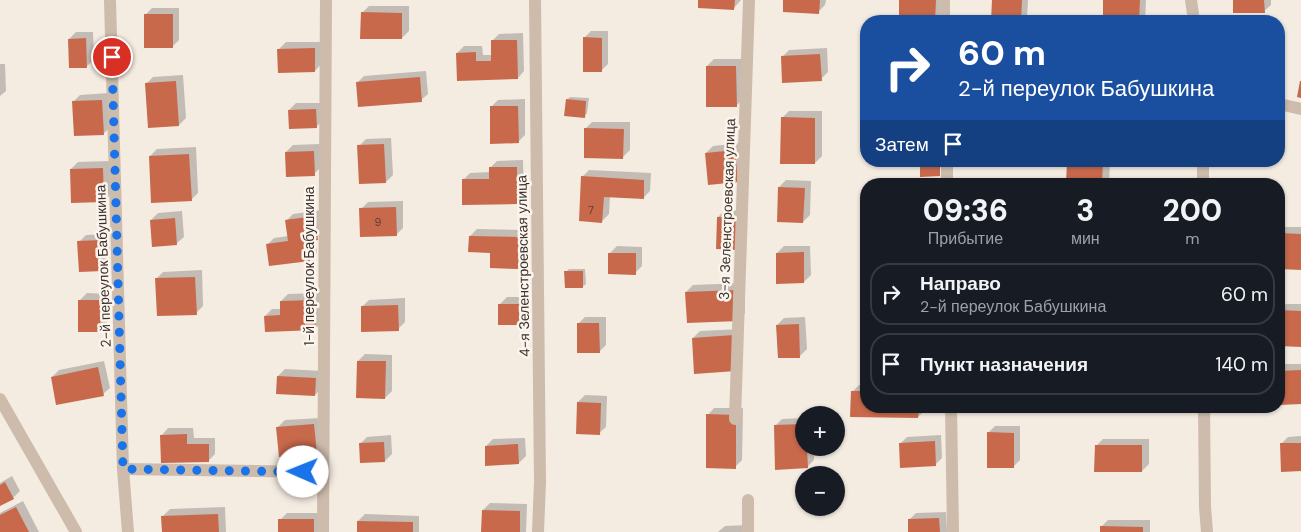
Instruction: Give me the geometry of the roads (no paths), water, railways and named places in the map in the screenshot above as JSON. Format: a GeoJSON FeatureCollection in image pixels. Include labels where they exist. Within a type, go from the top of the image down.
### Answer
{"type":"FeatureCollection","features":[{"type":"Feature","properties":{"kind":"street","name":"2-й переулок Бабушкина"},"geometry":{"type":"LineString","coordinates":[[110,0],[123,469],[128,532]]}},
{"type":"Feature","properties":{"kind":"street","name":"1-й переулок Бабушкина"},"geometry":{"type":"LineString","coordinates":[[322,532],[326,0]]}},
{"type":"Feature","properties":{"kind":"street","name":"4-я Зеленстроевская улица"},"geometry":{"type":"LineString","coordinates":[[535,0],[540,482],[538,532]]}},
{"type":"Feature","properties":{"kind":"street","name":"3-я Зеленстроевская улица"},"geometry":{"type":"LineString","coordinates":[[735,419],[749,0]]}},
{"type":"Feature","properties":{"kind":"street"},"geometry":{"type":"LineString","coordinates":[[944,0],[944,15]]}},
{"type":"Feature","properties":{"kind":"street"},"geometry":{"type":"LineString","coordinates":[[1191,0],[1193,15]]}},
{"type":"Feature","properties":{"kind":"street"},"geometry":{"type":"LineString","coordinates":[[1285,105],[1301,109]]}},
{"type":"Feature","properties":{"kind":"street"},"geometry":{"type":"LineString","coordinates":[[0,399],[76,532]]}},
{"type":"Feature","properties":{"kind":"street"},"geometry":{"type":"LineString","coordinates":[[951,413],[953,532]]}},
{"type":"Feature","properties":{"kind":"street"},"geometry":{"type":"LineString","coordinates":[[1204,413],[1207,532]]}},
{"type":"Feature","properties":{"kind":"street"},"geometry":{"type":"LineString","coordinates":[[123,469],[323,472]]}},
{"type":"Feature","properties":{"kind":"street"},"geometry":{"type":"LineString","coordinates":[[748,500],[748,532]]}}]}
